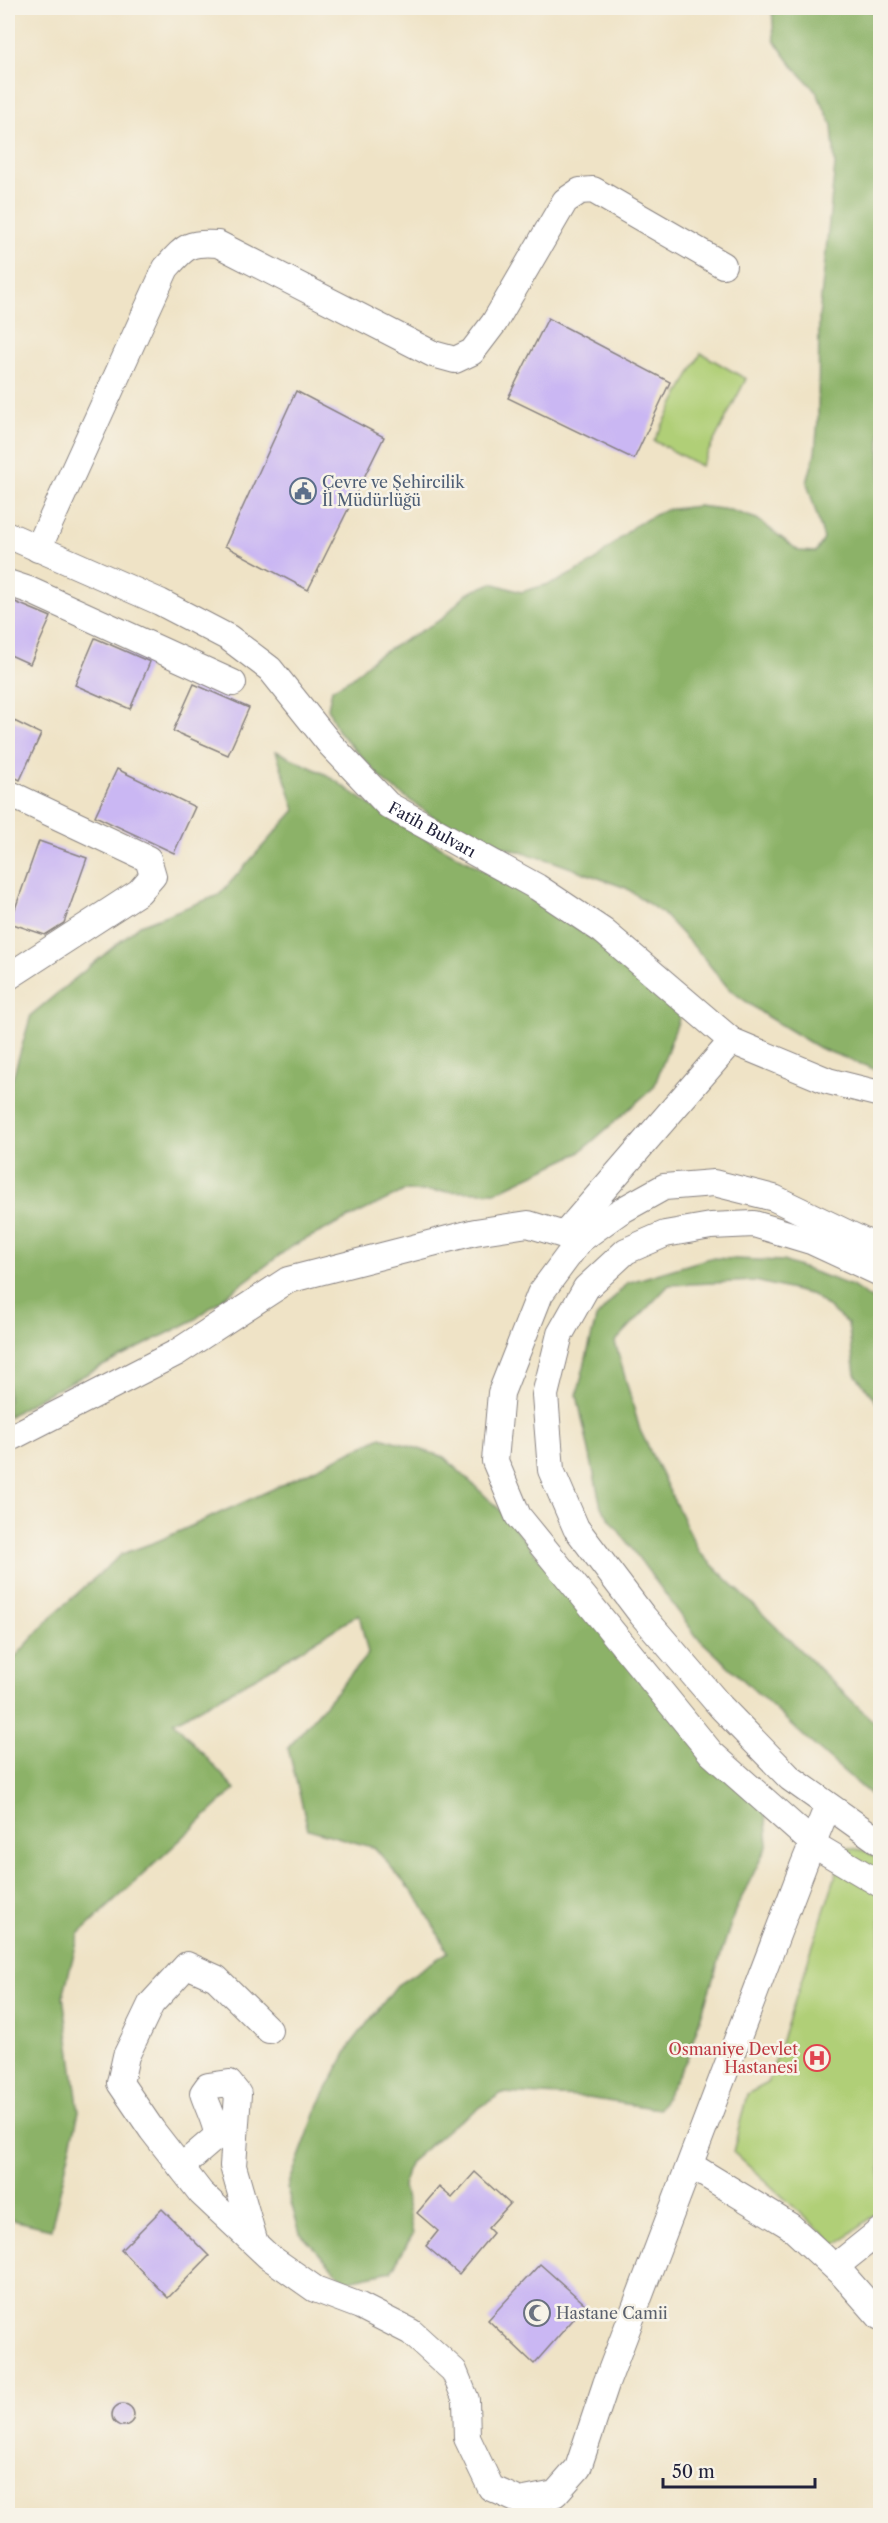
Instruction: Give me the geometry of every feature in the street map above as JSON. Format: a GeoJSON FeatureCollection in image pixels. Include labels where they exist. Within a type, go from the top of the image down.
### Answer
{"type":"FeatureCollection","features":[{"type":"Feature","properties":{"kind":"street"},"geometry":{"type":"LineString","coordinates":[[38,549],[166,268],[183,249],[196,242],[218,244],[433,354],[455,360],[472,352],[494,323],[566,201],[580,191],[593,190],[723,265]]}},
{"type":"Feature","properties":{"kind":"street","name":"Fatih Bulvarı"},"geometry":{"type":"LineString","coordinates":[[8,535],[160,602],[229,638],[270,669],[330,744],[388,805],[537,887],[603,931],[732,1041],[828,1081],[880,1094]]}},
{"type":"Feature","properties":{"kind":"street"},"geometry":{"type":"LineString","coordinates":[[8,583],[29,590],[233,683]]}},
{"type":"Feature","properties":{"kind":"street"},"geometry":{"type":"LineString","coordinates":[[8,793],[148,859],[153,876],[140,892],[8,977]]}},
{"type":"Feature","properties":{"kind":"street"},"geometry":{"type":"LineString","coordinates":[[732,1041],[572,1238],[540,1294],[501,1393],[495,1461],[518,1516],[711,1753],[813,1844],[880,1884]]}},
{"type":"Feature","properties":{"kind":"street"},"geometry":{"type":"LineString","coordinates":[[8,1439],[176,1353],[288,1280],[475,1232],[528,1224],[572,1238],[664,1187],[714,1183],[774,1198],[880,1249]]}},
{"type":"Feature","properties":{"kind":"street"},"geometry":{"type":"LineString","coordinates":[[880,1273],[811,1241],[754,1224],[711,1226],[665,1234],[626,1251],[586,1288],[560,1334],[545,1395],[551,1470],[576,1528],[642,1615],[721,1707],[790,1778],[880,1842]]}},
{"type":"Feature","properties":{"kind":"street"},"geometry":{"type":"LineString","coordinates":[[269,2030],[216,1978],[187,1965],[151,2004],[126,2056],[120,2083],[152,2130],[201,2193],[268,2256],[315,2289],[360,2306],[411,2332],[454,2371],[466,2400],[467,2438],[491,2488],[520,2501],[555,2494],[578,2468],[606,2384],[827,1808],[834,1810]]}},
{"type":"Feature","properties":{"kind":"street"},"geometry":{"type":"LineString","coordinates":[[181,2167],[217,2136],[217,2127],[208,2112],[203,2093],[208,2086],[229,2084],[237,2094],[233,2166],[255,2243]]}},
{"type":"Feature","properties":{"kind":"street"},"geometry":{"type":"LineString","coordinates":[[690,2165],[790,2226],[835,2267],[880,2317]]}},
{"type":"Feature","properties":{"kind":"street"},"geometry":{"type":"LineString","coordinates":[[835,2267],[880,2231]]}},
{"type":"Feature","properties":{"kind":"green space"},"geometry":{"type":"Polygon","coordinates":[[[772,8],[863,8],[880,15],[880,1068],[874,1069],[819,1048],[766,1016],[729,989],[698,951],[663,914],[626,888],[552,861],[479,840],[432,816],[386,783],[337,730],[328,708],[332,689],[352,678],[375,657],[442,619],[466,594],[492,583],[521,592],[556,582],[592,563],[634,526],[664,510],[698,506],[730,510],[757,519],[799,551],[816,552],[824,539],[807,483],[815,453],[818,420],[819,317],[835,165],[832,125],[816,91],[792,65],[774,40],[772,8]]]}},
{"type":"Feature","properties":{"kind":"green space"},"geometry":{"type":"Polygon","coordinates":[[[701,353],[746,379],[701,466],[654,441],[701,353]]]}},
{"type":"Feature","properties":{"kind":"green space"},"geometry":{"type":"Polygon","coordinates":[[[276,751],[327,775],[395,822],[515,887],[686,1000],[654,1087],[579,1153],[496,1192],[404,1191],[292,1246],[194,1320],[39,1398],[8,1417],[8,1094],[31,1015],[140,925],[219,895],[295,810],[276,751]]]}},
{"type":"Feature","properties":{"kind":"green space"},"geometry":{"type":"Polygon","coordinates":[[[710,1258],[783,1261],[852,1286],[880,1305],[880,1407],[855,1374],[848,1324],[813,1295],[755,1281],[669,1285],[615,1342],[640,1430],[699,1552],[880,1728],[880,1803],[697,1637],[601,1507],[577,1395],[596,1318],[627,1283],[710,1258]]]}},
{"type":"Feature","properties":{"kind":"green space"},"geometry":{"type":"Polygon","coordinates":[[[381,1437],[444,1457],[498,1508],[586,1614],[764,1802],[768,1844],[735,1911],[687,2059],[659,2109],[580,2097],[502,2093],[453,2125],[409,2163],[403,2186],[413,2234],[391,2271],[345,2281],[300,2233],[287,2189],[319,2104],[351,2044],[397,1985],[448,1952],[421,1903],[375,1848],[308,1829],[288,1748],[368,1654],[359,1614],[260,1675],[174,1722],[235,1789],[79,1934],[63,1996],[79,2112],[51,2229],[8,2219],[8,1665],[55,1613],[122,1554],[158,1541],[381,1437]]]}},
{"type":"Feature","properties":{"kind":"green space"},"geometry":{"type":"Polygon","coordinates":[[[845,1847],[866,1851],[880,1860],[880,2210],[836,2245],[733,2152],[747,2094],[768,2083],[845,1847]]]}},
{"type":"Feature","properties":{"kind":"building"},"geometry":{"type":"Polygon","coordinates":[[[548,318],[670,382],[634,459],[508,398],[548,318]]]}},
{"type":"Feature","properties":{"kind":"building","name":"Çevre ve Şehircilik İl Müdürlüğü"},"geometry":{"type":"Polygon","coordinates":[[[296,391],[384,437],[308,590],[225,546],[296,391]]]}},
{"type":"Feature","properties":{"kind":"building"},"geometry":{"type":"Polygon","coordinates":[[[8,599],[51,617],[30,664],[8,654],[8,599]]]}},
{"type":"Feature","properties":{"kind":"building"},"geometry":{"type":"Polygon","coordinates":[[[95,638],[150,662],[130,709],[75,685],[95,638]]]}},
{"type":"Feature","properties":{"kind":"building"},"geometry":{"type":"Polygon","coordinates":[[[194,684],[249,708],[228,755],[173,731],[194,684]]]}},
{"type":"Feature","properties":{"kind":"building"},"geometry":{"type":"Polygon","coordinates":[[[8,718],[41,734],[20,780],[8,774],[8,718]]]}},
{"type":"Feature","properties":{"kind":"building"},"geometry":{"type":"Polygon","coordinates":[[[117,769],[195,807],[174,853],[95,816],[117,769]]]}},
{"type":"Feature","properties":{"kind":"building"},"geometry":{"type":"Polygon","coordinates":[[[39,841],[87,858],[64,923],[45,935],[10,923],[39,841]]]}},
{"type":"Feature","properties":{"kind":"building"},"geometry":{"type":"Polygon","coordinates":[[[475,2172],[510,2204],[488,2228],[493,2233],[459,2274],[426,2246],[438,2231],[417,2213],[439,2187],[452,2198],[475,2172]]]}},
{"type":"Feature","properties":{"kind":"building"},"geometry":{"type":"Polygon","coordinates":[[[162,2209],[209,2256],[168,2298],[121,2250],[162,2209]]]}},
{"type":"Feature","properties":{"kind":"building","name":"Hastane Camii"},"geometry":{"type":"Polygon","coordinates":[[[540,2264],[586,2305],[534,2364],[488,2320],[540,2264]]]}},
{"type":"Feature","properties":{"kind":"building"},"geometry":{"type":"Polygon","coordinates":[[[123,2404],[133,2411],[134,2415],[127,2425],[123,2426],[113,2419],[112,2415],[119,2405],[123,2404]]]}},
{"type":"Feature","properties":{"kind":"place","name":"Çevre ve Şehircilik İl Müdürlüğü"},"geometry":{"type":"Point","coordinates":[303,491]}},
{"type":"Feature","properties":{"kind":"place","name":"Osmaniye Devlet Hastanesi"},"geometry":{"type":"Point","coordinates":[817,2058]}},
{"type":"Feature","properties":{"kind":"place","name":"Hastane Camii"},"geometry":{"type":"Point","coordinates":[537,2313]}}]}
